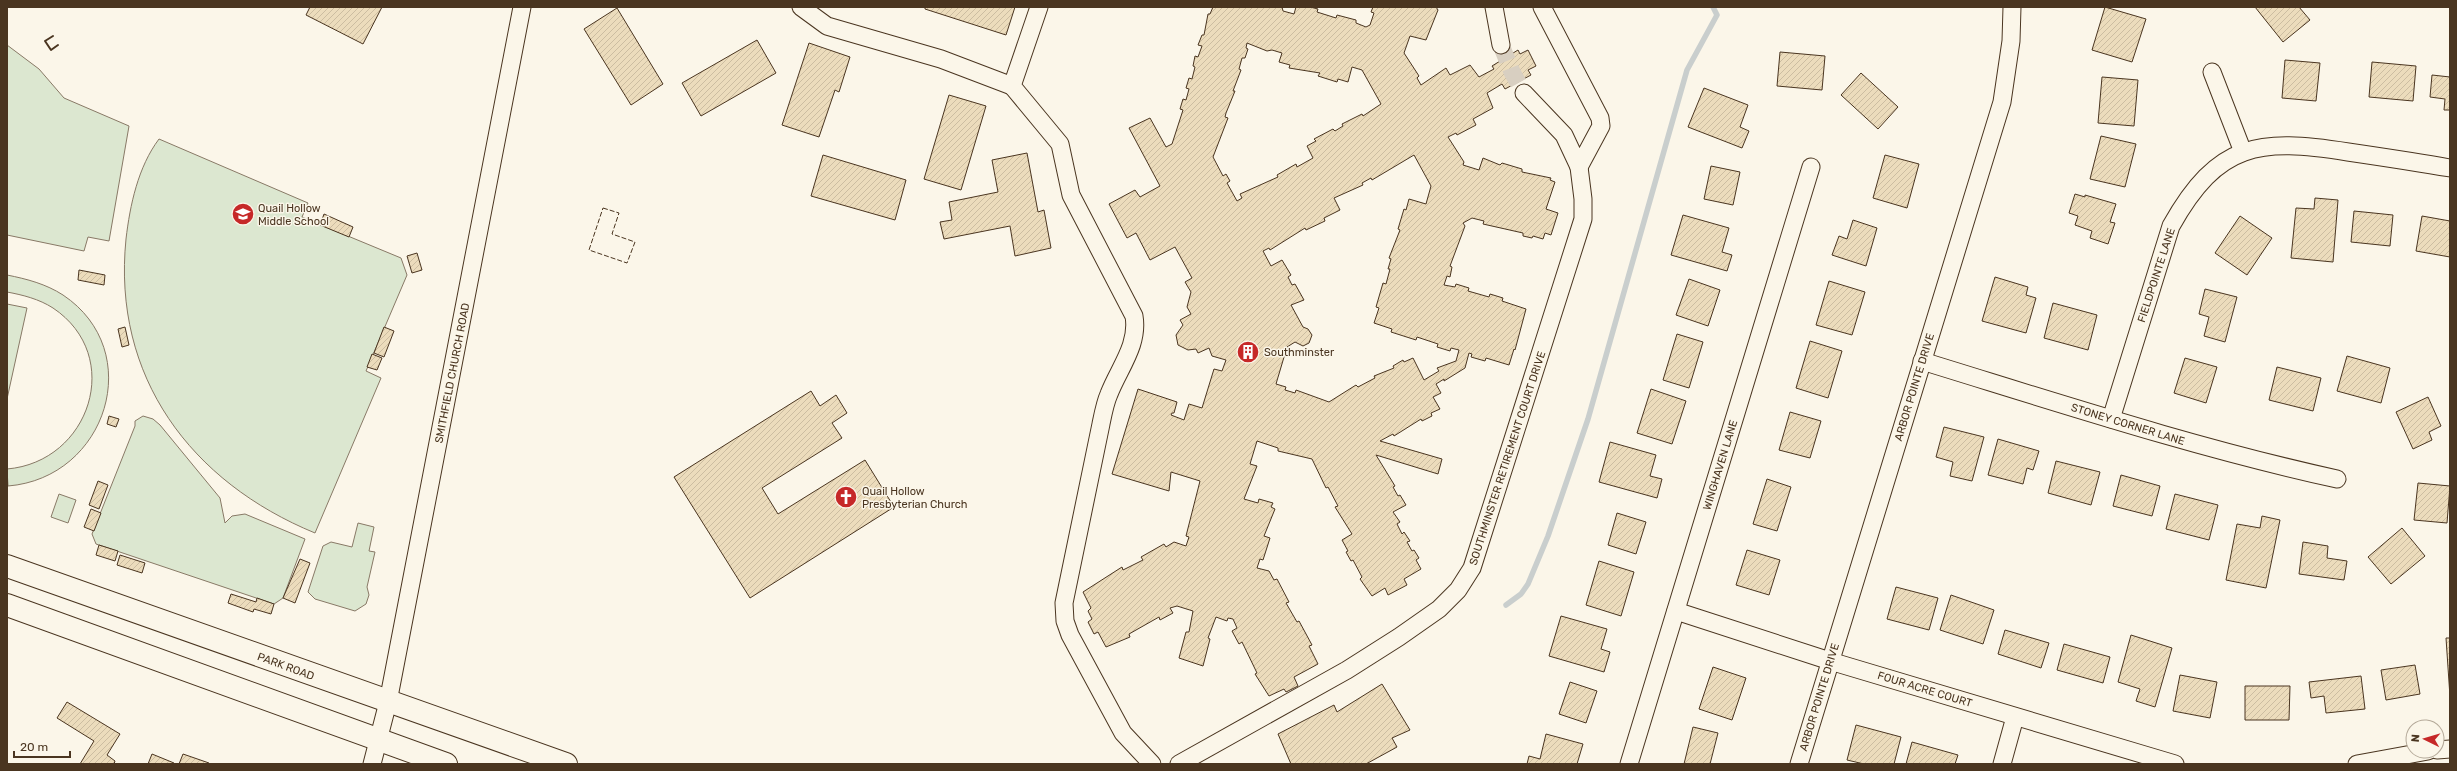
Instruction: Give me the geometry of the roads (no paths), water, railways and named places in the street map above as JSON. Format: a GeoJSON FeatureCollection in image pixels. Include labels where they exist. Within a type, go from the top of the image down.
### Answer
{"type":"FeatureCollection","features":[{"type":"Feature","properties":{"kind":"main road","name":"PARK ROAD"},"geometry":{"type":"LineString","coordinates":[[7,566],[566,764]]}},
{"type":"Feature","properties":{"kind":"main road"},"geometry":{"type":"LineString","coordinates":[[7,606],[446,764]]}},
{"type":"Feature","properties":{"kind":"street","name":"SMITHFIELD CHURCH ROAD"},"geometry":{"type":"LineString","coordinates":[[372,764],[388,702],[522,7]]}},
{"type":"Feature","properties":{"kind":"street"},"geometry":{"type":"LineString","coordinates":[[802,7],[827,26],[940,59],[1012,86],[1060,144],[1071,195],[1134,316],[1136,329],[1134,340],[1108,396],[1101,424],[1064,603],[1065,621],[1070,635],[1123,733],[1152,764]]}},
{"type":"Feature","properties":{"kind":"street"},"geometry":{"type":"LineString","coordinates":[[1012,86],[1039,7]]}},
{"type":"Feature","properties":{"kind":"street"},"geometry":{"type":"LineString","coordinates":[[1494,7],[1501,45]]}},
{"type":"Feature","properties":{"kind":"street"},"geometry":{"type":"LineString","coordinates":[[1542,7],[1600,118],[1601,126],[1579,167]]}},
{"type":"Feature","properties":{"kind":"street","name":"ARBOR POINTE DRIVE"},"geometry":{"type":"LineString","coordinates":[[1799,764],[2002,102],[2011,41],[2012,7]]}},
{"type":"Feature","properties":{"kind":"street"},"geometry":{"type":"LineString","coordinates":[[2212,72],[2243,152]]}},
{"type":"Feature","properties":{"kind":"street","name":"SOUTHMINSTER RETIREMENT COURT DRIVE"},"geometry":{"type":"LineString","coordinates":[[1179,764],[1347,670],[1438,609],[1458,590],[1472,568],[1583,219],[1583,199],[1579,167],[1564,135],[1524,93]]}},
{"type":"Feature","properties":{"kind":"street","name":"FIELDPOINTE LANE"},"geometry":{"type":"LineString","coordinates":[[2111,419],[2171,226],[2196,186],[2223,164],[2243,152],[2274,144],[2303,145],[2450,168]]}},
{"type":"Feature","properties":{"kind":"street","name":"WINGHAVEN LANE"},"geometry":{"type":"LineString","coordinates":[[1629,764],[1811,167]]}},
{"type":"Feature","properties":{"kind":"street","name":"STONEY CORNER LANE"},"geometry":{"type":"LineString","coordinates":[[1922,361],[2111,419],[2259,462],[2337,479]]}},
{"type":"Feature","properties":{"kind":"street","name":"FOUR ACRE COURT"},"geometry":{"type":"LineString","coordinates":[[1676,611],[1830,661],[2175,764]]}},
{"type":"Feature","properties":{"kind":"street"},"geometry":{"type":"LineString","coordinates":[[2002,764],[2015,716]]}},
{"type":"Feature","properties":{"kind":"street"},"geometry":{"type":"LineString","coordinates":[[2357,764],[2405,755]]}},
{"type":"Feature","properties":{"kind":"waterway"},"geometry":{"type":"LineString","coordinates":[[1506,605],[1521,594],[1528,584],[1548,536],[1588,419],[1687,70],[1717,15],[1713,7]]}},
{"type":"Feature","properties":{"kind":"tunnel"},"geometry":{"type":"LineString","coordinates":[[1501,45],[1512,72],[1524,93]]}},
{"type":"Feature","properties":{"kind":"place","name":"Quail Hollow Middle School"},"geometry":{"type":"Point","coordinates":[243,214]}},
{"type":"Feature","properties":{"kind":"place","name":"Southminster"},"geometry":{"type":"Point","coordinates":[1248,352]}},
{"type":"Feature","properties":{"kind":"place","name":"Quail Hollow Presbyterian Church"},"geometry":{"type":"Point","coordinates":[846,497]}}]}
